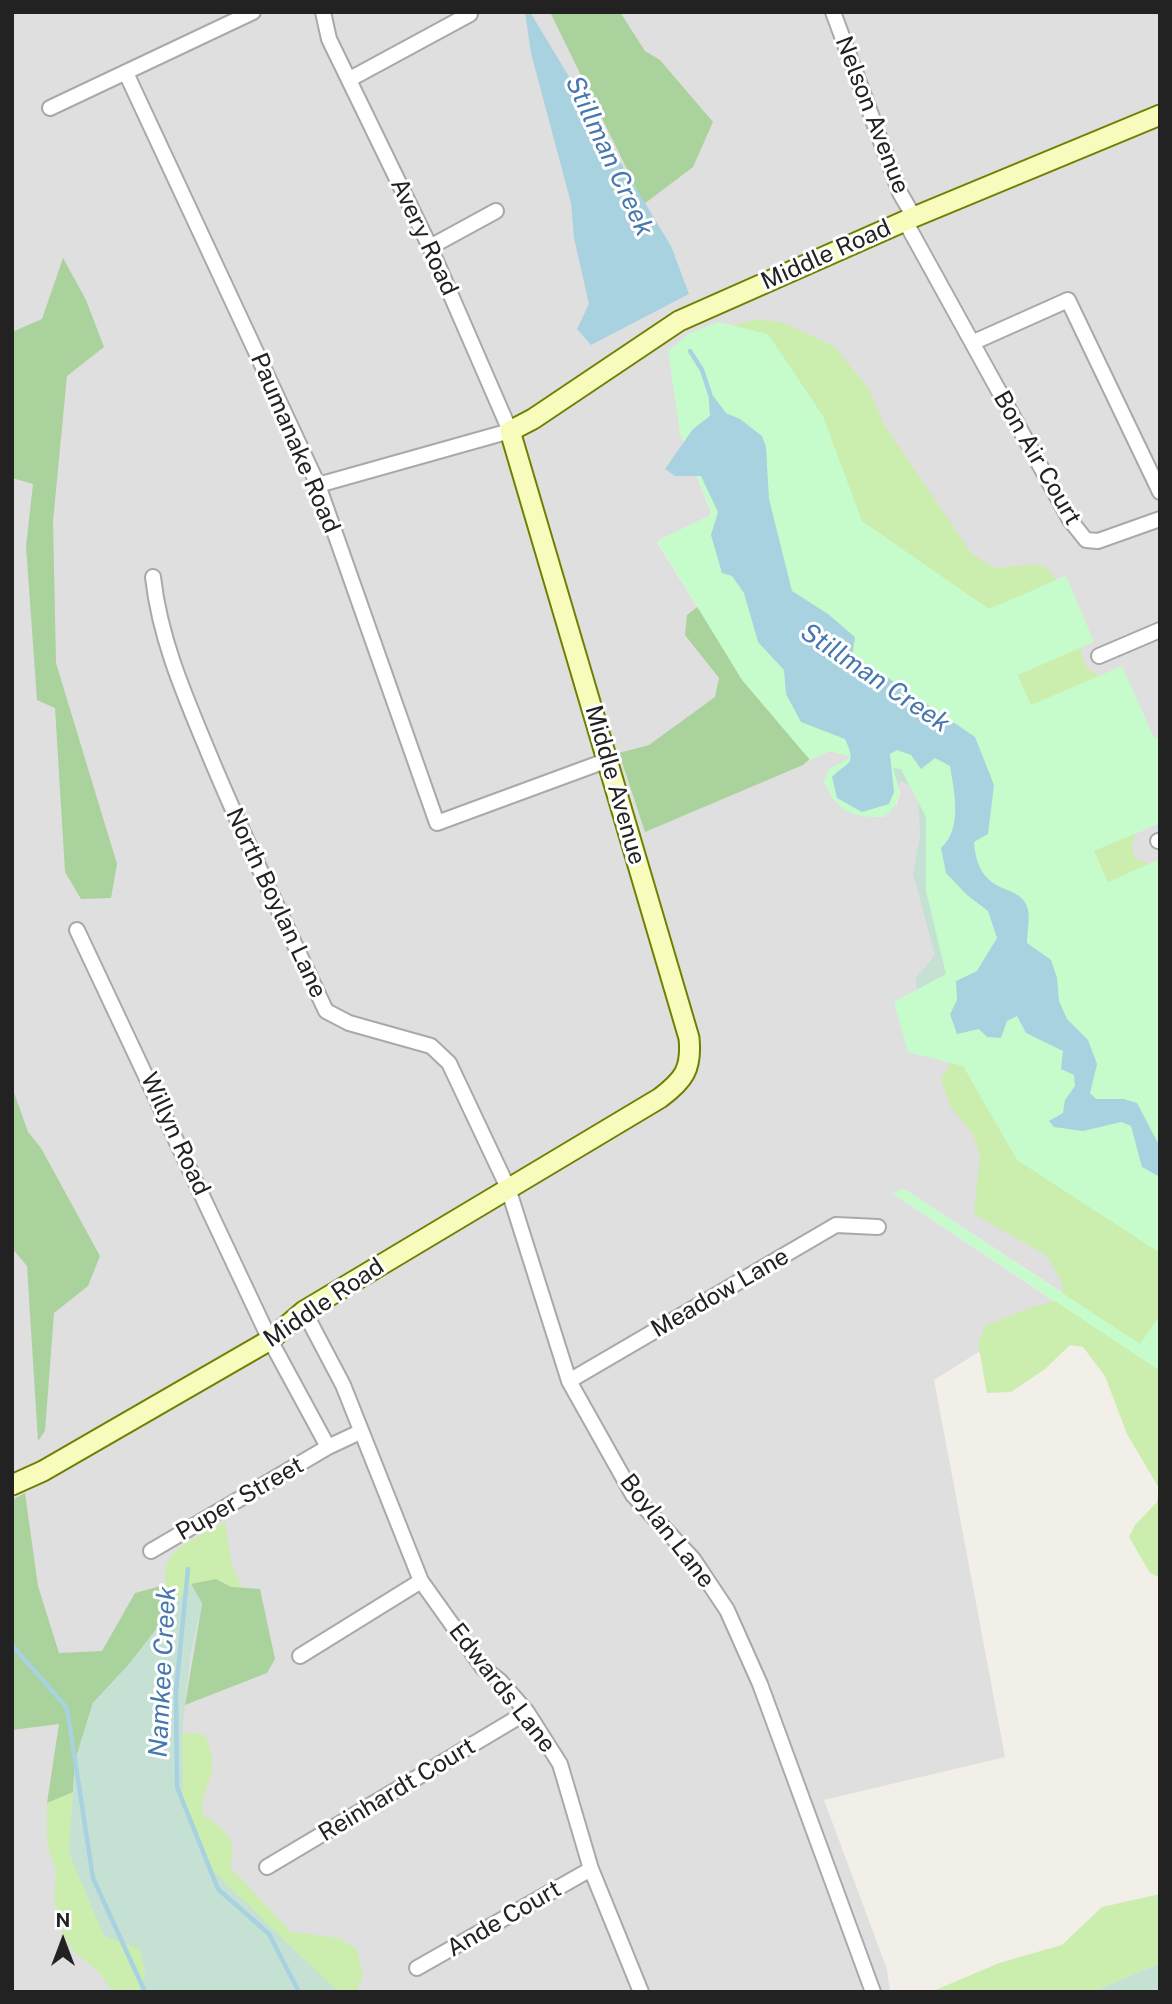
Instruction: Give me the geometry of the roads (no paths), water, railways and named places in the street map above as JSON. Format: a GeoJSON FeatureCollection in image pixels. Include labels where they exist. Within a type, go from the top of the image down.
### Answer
{"type":"FeatureCollection","features":[{"type":"Feature","properties":{"kind":"main road","name":"Middle Road"},"geometry":{"type":"LineString","coordinates":[[510,430],[533,419],[679,321],[909,219],[1160,115]]}},
{"type":"Feature","properties":{"kind":"main road","name":"Middle Avenue"},"geometry":{"type":"LineString","coordinates":[[510,430],[690,1038],[691,1056],[684,1079],[632,1115]]}},
{"type":"Feature","properties":{"kind":"main road","name":"Middle Road"},"geometry":{"type":"LineString","coordinates":[[12,1485],[43,1471],[270,1340],[304,1311],[632,1115]]}},
{"type":"Feature","properties":{"kind":"street"},"geometry":{"type":"LineString","coordinates":[[50,108],[253,12]]}},
{"type":"Feature","properties":{"kind":"street","name":"Avery Road"},"geometry":{"type":"LineString","coordinates":[[323,12],[332,46],[430,247],[510,430]]}},
{"type":"Feature","properties":{"kind":"street","name":"Nelson Avenue"},"geometry":{"type":"LineString","coordinates":[[833,12],[909,219],[974,342]]}},
{"type":"Feature","properties":{"kind":"street"},"geometry":{"type":"LineString","coordinates":[[350,79],[470,14]]}},
{"type":"Feature","properties":{"kind":"street","name":"Paumanake Road"},"geometry":{"type":"LineString","coordinates":[[126,73],[318,485],[437,823],[608,760]]}},
{"type":"Feature","properties":{"kind":"street"},"geometry":{"type":"LineString","coordinates":[[430,247],[496,211]]}},
{"type":"Feature","properties":{"kind":"street"},"geometry":{"type":"LineString","coordinates":[[974,342],[1068,300],[1160,492]]}},
{"type":"Feature","properties":{"kind":"street","name":"Bon Air Court"},"geometry":{"type":"LineString","coordinates":[[974,342],[1070,520],[1086,540],[1098,541],[1160,519]]}},
{"type":"Feature","properties":{"kind":"street"},"geometry":{"type":"LineString","coordinates":[[318,485],[510,430]]}},
{"type":"Feature","properties":{"kind":"street","name":"North Boylan Lane"},"geometry":{"type":"LineString","coordinates":[[152,577],[162,633],[186,700],[230,804],[326,1011],[349,1023],[431,1046],[449,1063],[508,1188]]}},
{"type":"Feature","properties":{"kind":"street"},"geometry":{"type":"LineString","coordinates":[[1098,656],[1160,630]]}},
{"type":"Feature","properties":{"kind":"street","name":"Willyn Road"},"geometry":{"type":"LineString","coordinates":[[77,930],[270,1340],[328,1447]]}},
{"type":"Feature","properties":{"kind":"street","name":"Boylan Lane"},"geometry":{"type":"LineString","coordinates":[[508,1188],[569,1381],[633,1495],[693,1559],[727,1610],[761,1684],[873,1992]]}},
{"type":"Feature","properties":{"kind":"street","name":"Meadow Lane"},"geometry":{"type":"LineString","coordinates":[[569,1381],[836,1225],[878,1227]]}},
{"type":"Feature","properties":{"kind":"street","name":"Edwards Lane"},"geometry":{"type":"LineString","coordinates":[[304,1311],[343,1385],[421,1581],[483,1668],[500,1681],[527,1712],[560,1764],[591,1869],[641,1992]]}},
{"type":"Feature","properties":{"kind":"street"},"geometry":{"type":"LineString","coordinates":[[328,1447],[360,1432]]}},
{"type":"Feature","properties":{"kind":"street","name":"Puper Street"},"geometry":{"type":"LineString","coordinates":[[151,1550],[328,1447]]}},
{"type":"Feature","properties":{"kind":"street"},"geometry":{"type":"LineString","coordinates":[[300,1656],[421,1581]]}},
{"type":"Feature","properties":{"kind":"street","name":"Reinhardt Court"},"geometry":{"type":"LineString","coordinates":[[267,1867],[527,1712]]}},
{"type":"Feature","properties":{"kind":"street","name":"Ande Court"},"geometry":{"type":"LineString","coordinates":[[417,1968],[591,1869]]}},
{"type":"Feature","properties":{"kind":"water"},"geometry":{"type":"Polygon","coordinates":[[[525,12],[530,12],[671,246],[689,294],[591,345],[577,329],[589,304],[574,238],[571,203],[531,53],[525,12]]]}},
{"type":"Feature","properties":{"kind":"water"},"geometry":{"type":"Polygon","coordinates":[[[708,389],[726,413],[740,419],[762,436],[766,447],[769,499],[792,591],[828,614],[855,637],[851,663],[858,668],[869,665],[975,737],[994,785],[988,834],[974,842],[977,861],[991,882],[1018,895],[1024,901],[1029,914],[1027,943],[1051,960],[1057,978],[1059,1001],[1067,1019],[1088,1040],[1097,1064],[1090,1093],[1096,1099],[1124,1099],[1137,1103],[1160,1147],[1160,1177],[1142,1167],[1131,1126],[1121,1122],[1083,1131],[1054,1127],[1049,1121],[1063,1113],[1065,1100],[1075,1086],[1074,1075],[1061,1069],[1063,1051],[1026,1033],[1017,1016],[1007,1021],[1001,1038],[987,1037],[979,1029],[957,1034],[950,1014],[957,1000],[956,981],[977,971],[997,938],[988,911],[967,895],[946,873],[941,848],[948,840],[955,820],[950,766],[935,758],[921,769],[911,755],[897,750],[890,754],[894,792],[889,804],[862,812],[837,798],[832,777],[847,765],[851,758],[845,739],[801,722],[786,694],[784,670],[758,642],[744,593],[732,576],[722,573],[711,535],[718,512],[701,476],[675,476],[665,469],[693,429],[710,416],[708,389]]]}},
{"type":"Feature","properties":{"kind":"waterway","name":"Stillman Creek"},"geometry":{"type":"LineString","coordinates":[[690,351],[702,370],[710,394]]}},
{"type":"Feature","properties":{"kind":"waterway","name":"Namkee Creek"},"geometry":{"type":"LineString","coordinates":[[188,1569],[176,1691],[177,1787],[218,1889],[269,1934],[299,1992]]}},
{"type":"Feature","properties":{"kind":"waterway","name":"Namkee Creek"},"geometry":{"type":"LineString","coordinates":[[12,1645],[67,1708],[93,1878],[145,1992]]}}]}
